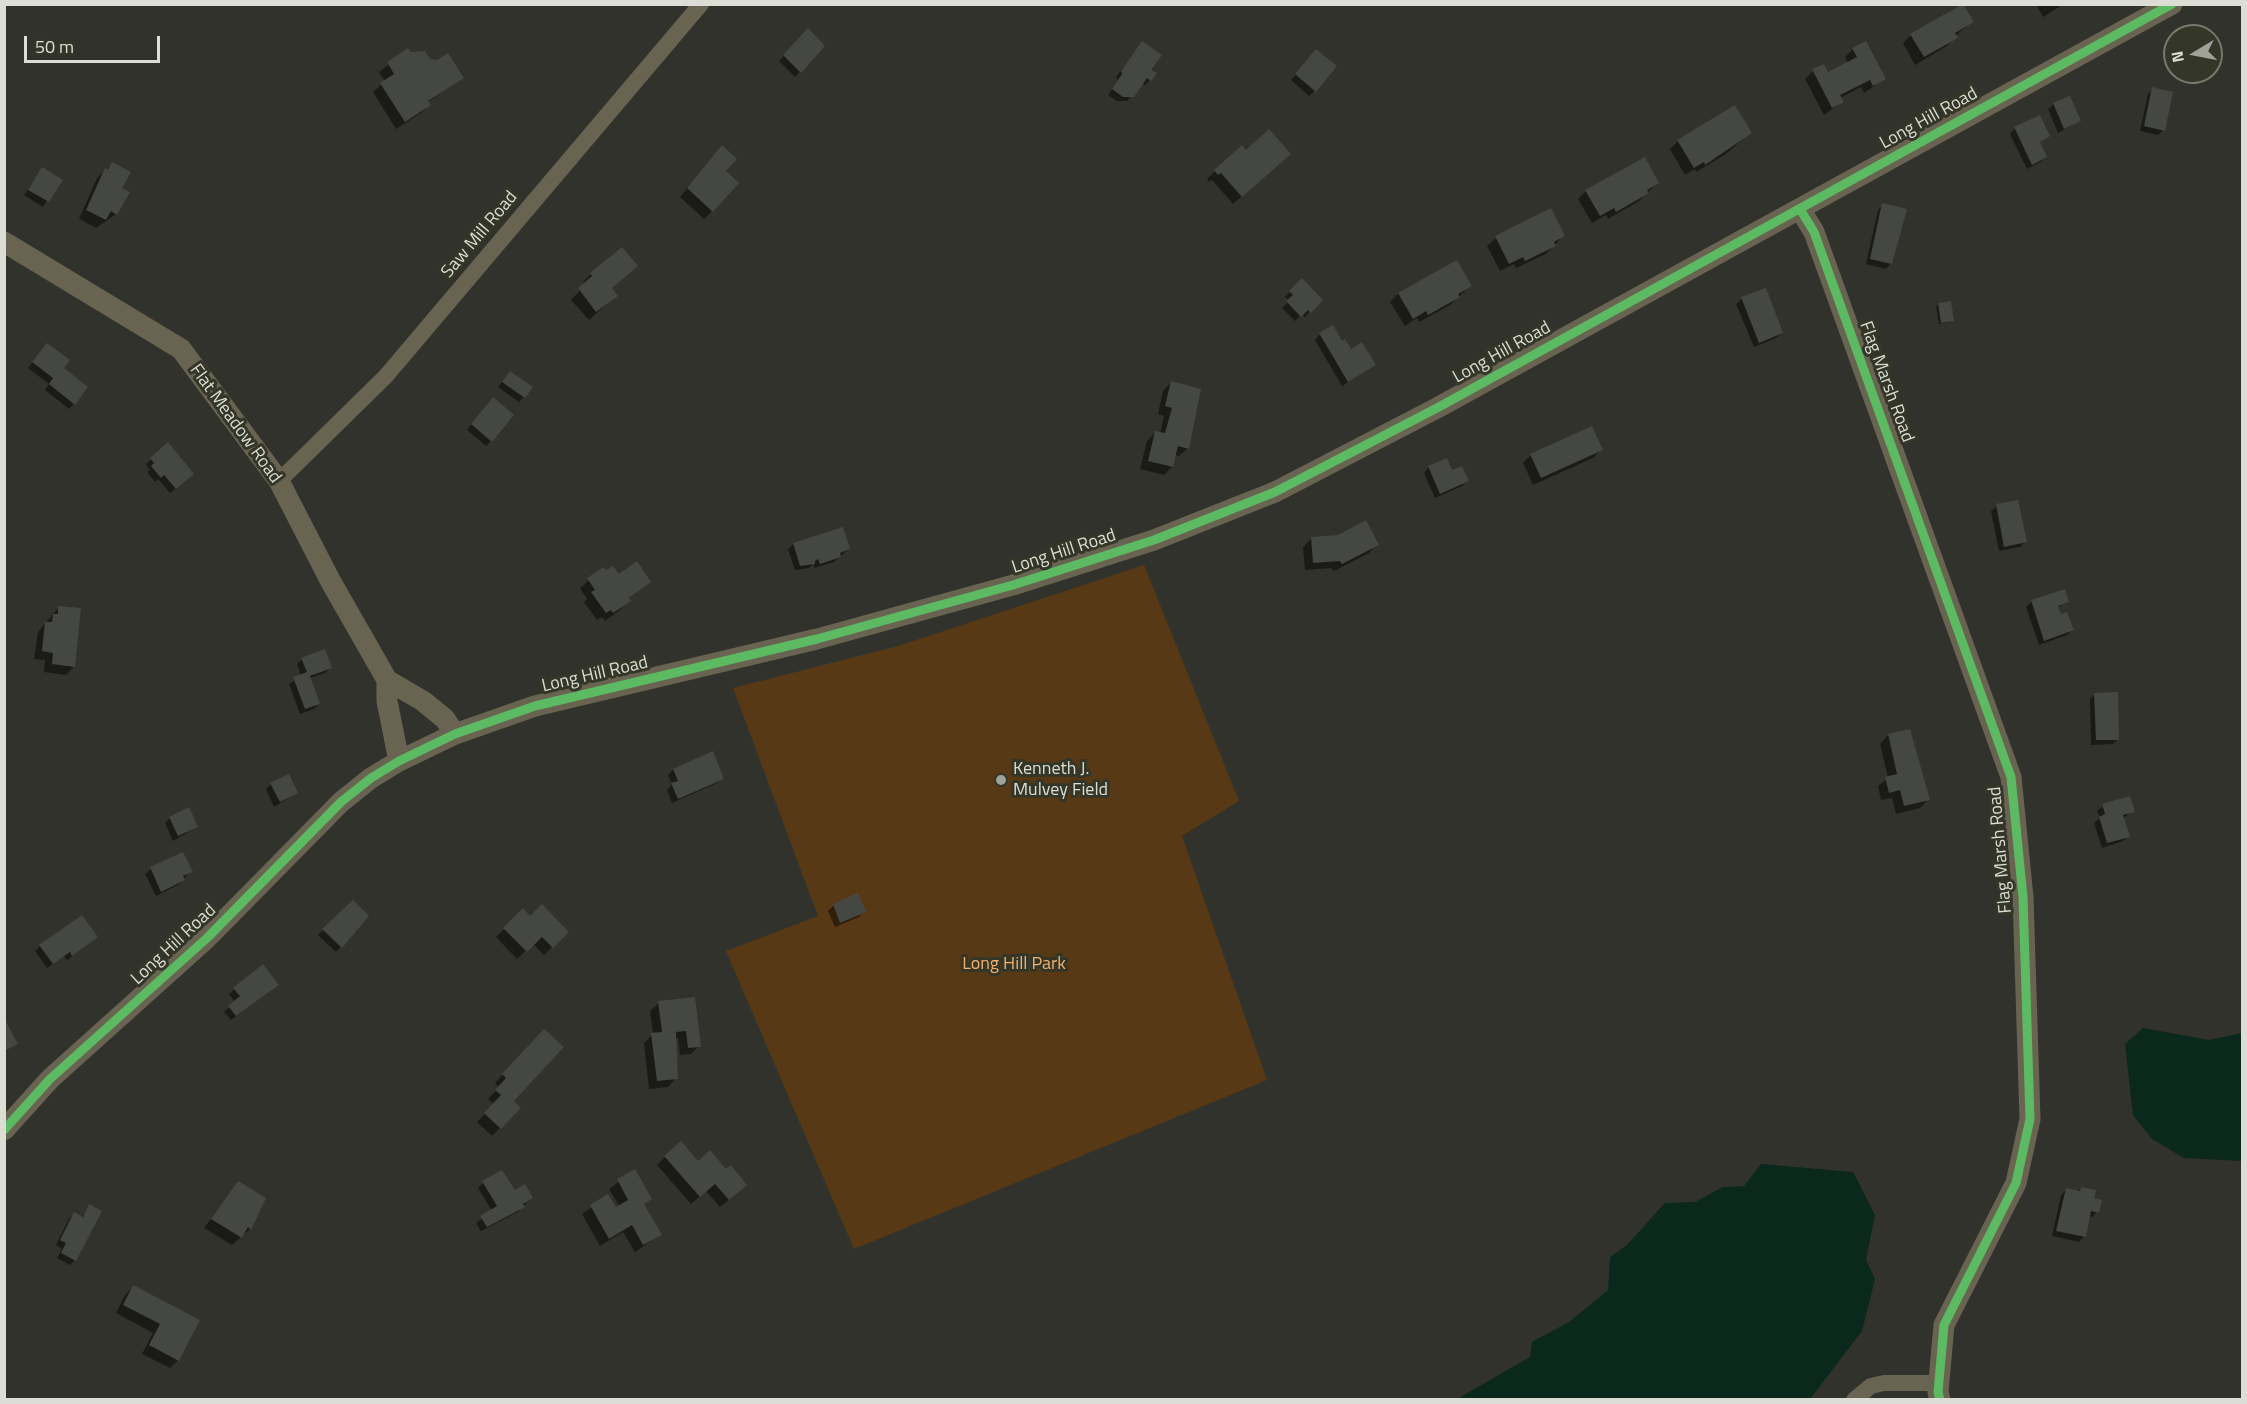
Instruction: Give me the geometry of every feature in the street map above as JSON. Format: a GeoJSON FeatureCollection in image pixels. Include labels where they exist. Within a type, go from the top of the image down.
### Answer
{"type":"FeatureCollection","features":[{"type":"Feature","properties":{"kind":"street","name":"Saw Mill Road"},"geometry":{"type":"LineString","coordinates":[[279,482],[386,376],[701,4]]}},
{"type":"Feature","properties":{"kind":"street","name":"Long Hill Road"},"geometry":{"type":"LineString","coordinates":[[4,1130],[50,1079],[199,945],[341,802],[371,778],[399,761],[455,734],[535,706],[737,659],[959,601],[1133,547],[1275,492],[1353,453],[2172,4]]}},
{"type":"Feature","properties":{"kind":"street","name":"Flag Marsh Road"},"geometry":{"type":"LineString","coordinates":[[1800,209],[1814,232],[2011,777],[2024,897],[2030,1119],[2016,1183],[1944,1325],[1939,1391]]}},
{"type":"Feature","properties":{"kind":"street","name":"Flat Meadow Road"},"geometry":{"type":"LineString","coordinates":[[4,242],[181,349],[279,482],[331,582],[387,680],[387,701],[399,761]]}},
{"type":"Feature","properties":{"kind":"street","name":"Flat Meadow Road"},"geometry":{"type":"LineString","coordinates":[[387,680],[423,701],[445,719],[455,734]]}},
{"type":"Feature","properties":{"kind":"street"},"geometry":{"type":"LineString","coordinates":[[1854,1400],[1871,1386],[1884,1383],[1939,1391]]}},
{"type":"Feature","properties":{"kind":"green space","name":"Long Hill Park"},"geometry":{"type":"Polygon","coordinates":[[[1144,565],[1239,801],[1182,836],[1267,1080],[854,1249],[726,951],[818,916],[733,688],[898,646],[1144,565]]]}},
{"type":"Feature","properties":{"kind":"shaded area"},"geometry":{"type":"Polygon","coordinates":[[[2143,1028],[2209,1040],[2242,1033],[2242,1161],[2184,1158],[2152,1139],[2133,1115],[2125,1044],[2143,1028]]]}},
{"type":"Feature","properties":{"kind":"shaded area"},"geometry":{"type":"Polygon","coordinates":[[[1761,1164],[1853,1172],[1875,1215],[1866,1260],[1875,1279],[1862,1331],[1810,1399],[1457,1399],[1530,1357],[1532,1342],[1569,1322],[1608,1290],[1610,1257],[1627,1245],[1665,1203],[1695,1202],[1723,1187],[1744,1186],[1761,1164]]]}},
{"type":"Feature","properties":{"kind":"building"},"geometry":{"type":"Polygon","coordinates":[[[1963,4],[1974,22],[1955,33],[1958,38],[1924,57],[1910,34],[1963,4]]]}},
{"type":"Feature","properties":{"kind":"building"},"geometry":{"type":"Polygon","coordinates":[[[808,28],[825,46],[801,73],[783,55],[808,28]]]}},
{"type":"Feature","properties":{"kind":"building"},"geometry":{"type":"Polygon","coordinates":[[[1142,41],[1162,55],[1151,70],[1157,73],[1151,81],[1147,78],[1134,97],[1123,97],[1112,89],[1122,74],[1121,71],[1142,41]]]}},
{"type":"Feature","properties":{"kind":"building"},"geometry":{"type":"Polygon","coordinates":[[[1866,41],[1886,79],[1873,86],[1870,80],[1840,95],[1844,102],[1832,108],[1812,69],[1824,64],[1828,72],[1857,57],[1852,48],[1866,41]]]}},
{"type":"Feature","properties":{"kind":"building"},"geometry":{"type":"Polygon","coordinates":[[[408,48],[411,52],[425,51],[430,59],[437,60],[448,53],[464,78],[428,101],[431,105],[405,122],[380,83],[394,74],[387,62],[408,48]]]}},
{"type":"Feature","properties":{"kind":"building"},"geometry":{"type":"Polygon","coordinates":[[[1316,49],[1337,66],[1316,92],[1295,74],[1316,49]]]}},
{"type":"Feature","properties":{"kind":"building"},"geometry":{"type":"Polygon","coordinates":[[[2152,87],[2173,92],[2165,131],[2144,126],[2152,87]]]}},
{"type":"Feature","properties":{"kind":"building"},"geometry":{"type":"Polygon","coordinates":[[[2070,96],[2081,121],[2064,129],[2053,103],[2070,96]]]}},
{"type":"Feature","properties":{"kind":"building"},"geometry":{"type":"Polygon","coordinates":[[[1735,105],[1752,133],[1705,165],[1704,162],[1694,168],[1677,140],[1735,105]]]}},
{"type":"Feature","properties":{"kind":"building"},"geometry":{"type":"Polygon","coordinates":[[[2040,115],[2050,136],[2040,142],[2047,157],[2032,165],[2014,127],[2040,115]]]}},
{"type":"Feature","properties":{"kind":"building"},"geometry":{"type":"Polygon","coordinates":[[[1269,129],[1291,154],[1242,197],[1221,173],[1218,175],[1214,170],[1242,145],[1246,150],[1269,129]]]}},
{"type":"Feature","properties":{"kind":"building"},"geometry":{"type":"Polygon","coordinates":[[[722,145],[737,159],[726,171],[739,183],[713,212],[687,188],[722,145]]]}},
{"type":"Feature","properties":{"kind":"building"},"geometry":{"type":"Polygon","coordinates":[[[1645,157],[1659,183],[1647,190],[1649,193],[1616,212],[1614,208],[1600,216],[1585,190],[1645,157]]]}},
{"type":"Feature","properties":{"kind":"building"},"geometry":{"type":"Polygon","coordinates":[[[112,162],[131,172],[122,188],[130,192],[117,215],[111,211],[106,220],[86,210],[105,168],[108,169],[112,162]]]}},
{"type":"Feature","properties":{"kind":"building"},"geometry":{"type":"Polygon","coordinates":[[[42,167],[63,180],[49,202],[28,190],[42,167]]]}},
{"type":"Feature","properties":{"kind":"building"},"geometry":{"type":"Polygon","coordinates":[[[1882,203],[1907,209],[1892,264],[1870,259],[1882,203]]]}},
{"type":"Feature","properties":{"kind":"building"},"geometry":{"type":"Polygon","coordinates":[[[1551,208],[1565,236],[1554,242],[1556,246],[1525,261],[1523,257],[1509,264],[1495,236],[1551,208]]]}},
{"type":"Feature","properties":{"kind":"building"},"geometry":{"type":"Polygon","coordinates":[[[622,247],[638,266],[612,288],[618,296],[596,312],[578,288],[592,276],[590,273],[622,247]]]}},
{"type":"Feature","properties":{"kind":"building"},"geometry":{"type":"Polygon","coordinates":[[[1457,260],[1472,286],[1458,294],[1460,297],[1428,315],[1426,311],[1413,319],[1398,293],[1457,260]]]}},
{"type":"Feature","properties":{"kind":"building"},"geometry":{"type":"Polygon","coordinates":[[[1302,278],[1323,300],[1311,313],[1308,310],[1301,317],[1286,301],[1293,295],[1289,291],[1302,278]]]}},
{"type":"Feature","properties":{"kind":"building"},"geometry":{"type":"Polygon","coordinates":[[[1766,288],[1783,333],[1759,343],[1741,297],[1766,288]]]}},
{"type":"Feature","properties":{"kind":"building"},"geometry":{"type":"Polygon","coordinates":[[[1951,301],[1954,321],[1941,323],[1938,303],[1951,301]]]}},
{"type":"Feature","properties":{"kind":"building"},"geometry":{"type":"Polygon","coordinates":[[[1333,325],[1342,341],[1345,339],[1351,349],[1362,342],[1376,365],[1348,382],[1319,333],[1333,325]]]}},
{"type":"Feature","properties":{"kind":"building"},"geometry":{"type":"Polygon","coordinates":[[[47,343],[70,360],[64,368],[88,387],[75,405],[49,384],[53,378],[32,362],[47,343]]]}},
{"type":"Feature","properties":{"kind":"building"},"geometry":{"type":"Polygon","coordinates":[[[510,371],[533,387],[525,398],[502,382],[510,371]]]}},
{"type":"Feature","properties":{"kind":"building"},"geometry":{"type":"Polygon","coordinates":[[[1171,381],[1201,389],[1189,449],[1178,446],[1173,467],[1148,461],[1155,431],[1165,433],[1172,408],[1165,406],[1171,381]]]}},
{"type":"Feature","properties":{"kind":"building"},"geometry":{"type":"Polygon","coordinates":[[[493,397],[514,415],[492,442],[471,424],[493,397]]]}},
{"type":"Feature","properties":{"kind":"building"},"geometry":{"type":"Polygon","coordinates":[[[1592,426],[1603,450],[1541,478],[1530,454],[1592,426]]]}},
{"type":"Feature","properties":{"kind":"building"},"geometry":{"type":"Polygon","coordinates":[[[168,442],[194,474],[176,489],[164,475],[161,478],[151,466],[154,463],[150,458],[168,442]]]}},
{"type":"Feature","properties":{"kind":"building"},"geometry":{"type":"Polygon","coordinates":[[[1447,458],[1452,470],[1462,466],[1469,481],[1440,494],[1428,466],[1447,458]]]}},
{"type":"Feature","properties":{"kind":"building"},"geometry":{"type":"Polygon","coordinates":[[[2018,500],[2027,542],[2004,547],[1996,504],[2018,500]]]}},
{"type":"Feature","properties":{"kind":"building"},"geometry":{"type":"Polygon","coordinates":[[[1366,520],[1379,545],[1342,564],[1340,561],[1313,563],[1311,537],[1338,535],[1366,520]]]}},
{"type":"Feature","properties":{"kind":"building"},"geometry":{"type":"Polygon","coordinates":[[[843,527],[850,549],[840,553],[841,557],[820,564],[818,559],[815,564],[800,566],[793,543],[843,527]]]}},
{"type":"Feature","properties":{"kind":"building"},"geometry":{"type":"Polygon","coordinates":[[[637,561],[651,582],[629,598],[631,601],[613,613],[611,610],[606,613],[591,592],[595,590],[587,578],[604,567],[606,570],[613,566],[619,574],[637,561]]]}},
{"type":"Feature","properties":{"kind":"building"},"geometry":{"type":"Polygon","coordinates":[[[2065,589],[2069,602],[2058,606],[2061,614],[2067,612],[2074,630],[2044,641],[2031,600],[2065,589]]]}},
{"type":"Feature","properties":{"kind":"building"},"geometry":{"type":"Polygon","coordinates":[[[58,606],[81,608],[75,667],[52,664],[53,653],[42,651],[45,622],[52,622],[53,614],[58,614],[58,606]]]}},
{"type":"Feature","properties":{"kind":"building"},"geometry":{"type":"Polygon","coordinates":[[[325,649],[332,668],[310,676],[320,704],[305,709],[293,677],[307,672],[301,658],[325,649]]]}},
{"type":"Feature","properties":{"kind":"building"},"geometry":{"type":"Polygon","coordinates":[[[2118,692],[2119,740],[2096,740],[2094,693],[2118,692]]]}},
{"type":"Feature","properties":{"kind":"building"},"geometry":{"type":"Polygon","coordinates":[[[1910,729],[1930,800],[1904,806],[1900,790],[1889,793],[1885,777],[1897,774],[1888,734],[1910,729]]]}},
{"type":"Feature","properties":{"kind":"building"},"geometry":{"type":"Polygon","coordinates":[[[713,751],[724,779],[678,799],[671,783],[678,781],[673,769],[713,751]]]}},
{"type":"Feature","properties":{"kind":"building"},"geometry":{"type":"Polygon","coordinates":[[[289,774],[298,793],[280,802],[270,783],[289,774]]]}},
{"type":"Feature","properties":{"kind":"building"},"geometry":{"type":"Polygon","coordinates":[[[2130,796],[2135,812],[2123,815],[2130,837],[2107,843],[2099,817],[2105,814],[2102,804],[2130,796]]]}},
{"type":"Feature","properties":{"kind":"building"},"geometry":{"type":"Polygon","coordinates":[[[189,807],[198,827],[178,836],[169,817],[189,807]]]}},
{"type":"Feature","properties":{"kind":"building"},"geometry":{"type":"Polygon","coordinates":[[[183,852],[193,872],[183,876],[185,880],[161,892],[150,867],[183,852]]]}},
{"type":"Feature","properties":{"kind":"building"},"geometry":{"type":"Polygon","coordinates":[[[858,893],[866,912],[840,923],[833,904],[858,893]]]}},
{"type":"Feature","properties":{"kind":"building"},"geometry":{"type":"Polygon","coordinates":[[[353,900],[369,916],[342,948],[322,929],[353,900]]]}},
{"type":"Feature","properties":{"kind":"building"},"geometry":{"type":"Polygon","coordinates":[[[542,904],[569,932],[553,948],[542,937],[527,952],[503,928],[523,908],[530,916],[542,904]]]}},
{"type":"Feature","properties":{"kind":"building"},"geometry":{"type":"Polygon","coordinates":[[[82,915],[98,937],[72,956],[70,952],[53,964],[39,945],[82,915]]]}},
{"type":"Feature","properties":{"kind":"building"},"geometry":{"type":"Polygon","coordinates":[[[263,964],[279,985],[236,1016],[228,1006],[240,996],[233,988],[263,964]]]}},
{"type":"Feature","properties":{"kind":"building"},"geometry":{"type":"Polygon","coordinates":[[[695,997],[701,1047],[688,1048],[686,1031],[676,1032],[678,1079],[657,1081],[651,1033],[662,1032],[658,1001],[695,997]]]}},
{"type":"Feature","properties":{"kind":"building"},"geometry":{"type":"Polygon","coordinates":[[[4,1018],[18,1044],[4,1051],[4,1018]]]}},
{"type":"Feature","properties":{"kind":"building"},"geometry":{"type":"Polygon","coordinates":[[[544,1029],[564,1047],[514,1101],[521,1108],[501,1129],[484,1113],[501,1095],[495,1090],[506,1078],[502,1074],[544,1029]]]}},
{"type":"Feature","properties":{"kind":"building"},"geometry":{"type":"Polygon","coordinates":[[[681,1141],[698,1161],[710,1150],[726,1169],[731,1165],[747,1185],[729,1200],[715,1184],[700,1197],[664,1156],[681,1141]]]}},
{"type":"Feature","properties":{"kind":"building"},"geometry":{"type":"Polygon","coordinates":[[[635,1169],[652,1199],[644,1204],[662,1235],[643,1245],[632,1225],[609,1239],[590,1205],[608,1194],[616,1207],[628,1200],[617,1179],[635,1169]]]}},
{"type":"Feature","properties":{"kind":"building"},"geometry":{"type":"Polygon","coordinates":[[[502,1170],[515,1190],[525,1184],[533,1198],[523,1204],[525,1207],[487,1227],[480,1216],[497,1206],[482,1181],[502,1170]]]}},
{"type":"Feature","properties":{"kind":"building"},"geometry":{"type":"Polygon","coordinates":[[[238,1181],[266,1198],[251,1230],[248,1227],[242,1238],[211,1219],[238,1181]]]}},
{"type":"Feature","properties":{"kind":"building"},"geometry":{"type":"Polygon","coordinates":[[[2081,1187],[2096,1190],[2094,1198],[2102,1200],[2099,1213],[2091,1211],[2086,1237],[2056,1231],[2066,1188],[2080,1191],[2081,1187]]]}},
{"type":"Feature","properties":{"kind":"building"},"geometry":{"type":"Polygon","coordinates":[[[89,1204],[102,1211],[76,1261],[61,1253],[66,1243],[60,1240],[74,1212],[83,1217],[89,1204]]]}},
{"type":"Feature","properties":{"kind":"building"},"geometry":{"type":"Polygon","coordinates":[[[133,1285],[200,1320],[179,1361],[149,1345],[160,1324],[123,1305],[133,1285]]]}},
{"type":"Feature","properties":{"kind":"cycle path"},"geometry":{"type":"LineString","coordinates":[[4,1130],[50,1079],[207,938],[341,802],[371,778],[399,761],[455,734],[535,706],[817,639],[1013,585],[1154,540],[1275,492],[1437,408],[2172,4]]}},
{"type":"Feature","properties":{"kind":"cycle path"},"geometry":{"type":"LineString","coordinates":[[1800,209],[1814,232],[2011,777],[2023,897],[2030,1119],[2016,1183],[1944,1325],[1938,1392],[1940,1400]]}},
{"type":"Feature","properties":{"kind":"place","name":"Kenneth J. Mulvey Field"},"geometry":{"type":"Point","coordinates":[1001,780]}}]}
